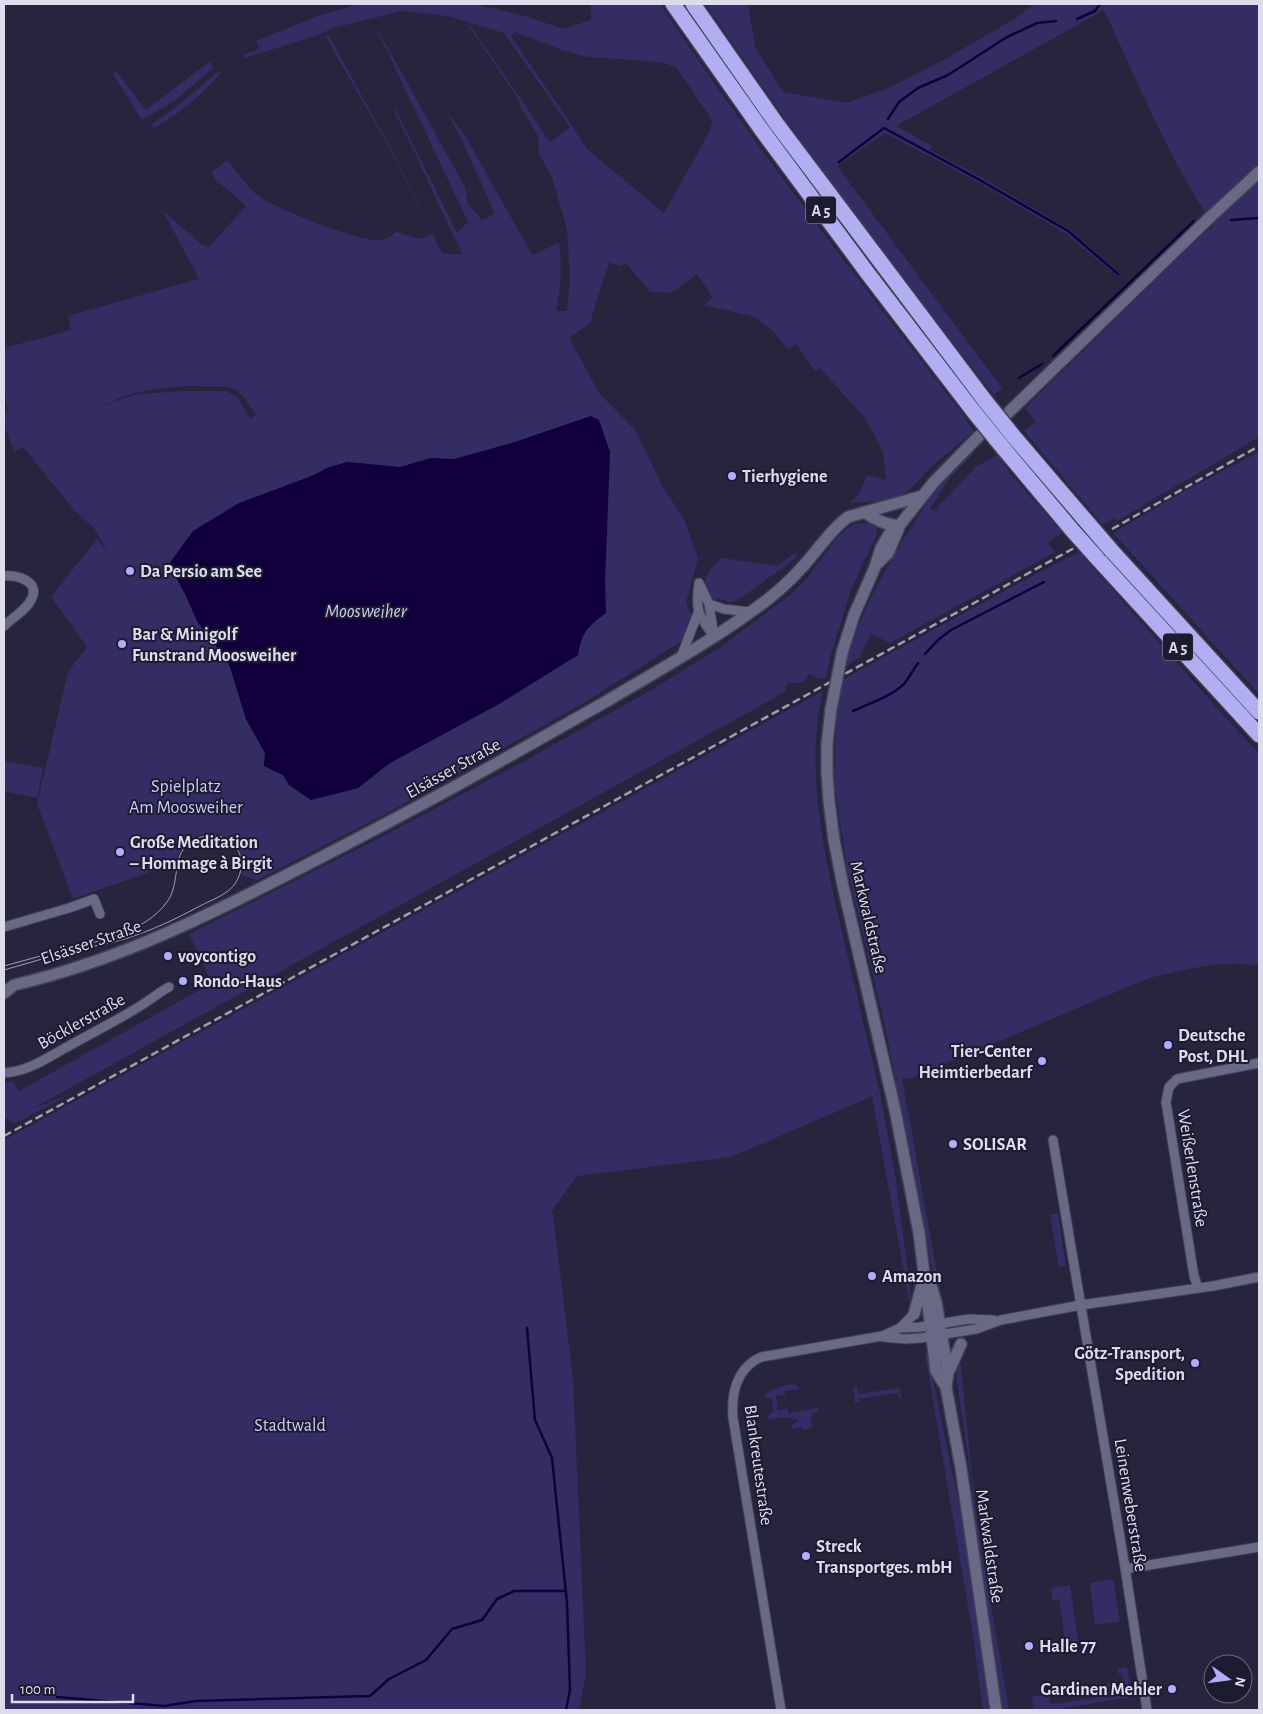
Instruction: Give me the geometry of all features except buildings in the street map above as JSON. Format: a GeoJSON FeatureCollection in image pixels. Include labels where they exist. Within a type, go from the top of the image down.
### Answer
{"type":"FeatureCollection","features":[{"type":"Feature","properties":{"kind":"highway","name":"A 5"},"geometry":{"type":"LineString","coordinates":[[673,4],[857,260],[974,412],[1086,521],[1259,712]]}},
{"type":"Feature","properties":{"kind":"highway","name":"A 5"},"geometry":{"type":"LineString","coordinates":[[693,4],[782,131],[986,402],[1009,444],[1072,530],[1259,735]]}},
{"type":"Feature","properties":{"kind":"main road"},"geometry":{"type":"LineString","coordinates":[[1009,412],[1259,172]]}},
{"type":"Feature","properties":{"kind":"main road","name":"Markwaldstraße"},"geometry":{"type":"LineString","coordinates":[[946,1387],[936,1371],[936,1302],[931,1284],[926,1277],[895,1110],[834,840],[829,801],[827,744],[831,709],[842,653],[854,615],[875,567],[881,548],[891,531],[899,526],[947,467],[979,436]]}},
{"type":"Feature","properties":{"kind":"main road","name":"Elsässer Straße"},"geometry":{"type":"LineString","coordinates":[[6,986],[81,967],[130,950],[253,893],[366,836],[510,756],[714,636],[767,600],[798,573],[838,524],[848,517],[922,496]]}},
{"type":"Feature","properties":{"kind":"main road"},"geometry":{"type":"LineString","coordinates":[[882,508],[894,514],[899,526]]}},
{"type":"Feature","properties":{"kind":"main road"},"geometry":{"type":"LineString","coordinates":[[866,512],[873,518],[887,524],[899,526]]}},
{"type":"Feature","properties":{"kind":"main road"},"geometry":{"type":"LineString","coordinates":[[914,1314],[926,1277]]}},
{"type":"Feature","properties":{"kind":"main road","name":"Markwaldstraße"},"geometry":{"type":"LineString","coordinates":[[935,1330],[948,1373],[946,1387],[961,1468],[996,1710]]}},
{"type":"Feature","properties":{"kind":"main road"},"geometry":{"type":"LineString","coordinates":[[948,1373],[960,1344]]}},
{"type":"Feature","properties":{"kind":"street"},"geometry":{"type":"LineString","coordinates":[[4,576],[16,576],[28,581],[31,584],[33,598],[4,626]]}},
{"type":"Feature","properties":{"kind":"street"},"geometry":{"type":"LineString","coordinates":[[681,657],[698,613],[697,594],[699,583],[709,604],[714,636]]}},
{"type":"Feature","properties":{"kind":"street"},"geometry":{"type":"LineString","coordinates":[[709,604],[724,609],[750,612]]}},
{"type":"Feature","properties":{"kind":"street"},"geometry":{"type":"LineString","coordinates":[[698,613],[714,636]]}},
{"type":"Feature","properties":{"kind":"street"},"geometry":{"type":"LineString","coordinates":[[4,927],[94,899],[100,914]]}},
{"type":"Feature","properties":{"kind":"street","name":"Böcklerstraße"},"geometry":{"type":"LineString","coordinates":[[4,1073],[26,1069],[52,1056],[136,1009],[169,987]]}},
{"type":"Feature","properties":{"kind":"street","name":"Weißerlenstraße"},"geometry":{"type":"LineString","coordinates":[[1198,1288],[1194,1276],[1166,1102],[1169,1087],[1177,1079],[1259,1063]]}},
{"type":"Feature","properties":{"kind":"street"},"geometry":{"type":"LineString","coordinates":[[1054,1140],[1081,1305]]}},
{"type":"Feature","properties":{"kind":"street"},"geometry":{"type":"LineString","coordinates":[[935,1330],[976,1329],[1000,1320],[1081,1305],[1259,1277]]}},
{"type":"Feature","properties":{"kind":"street","name":"Leinenweberstraße"},"geometry":{"type":"LineString","coordinates":[[1081,1305],[1125,1569],[1146,1710]]}},
{"type":"Feature","properties":{"kind":"street","name":"Blankreutestraße"},"geometry":{"type":"LineString","coordinates":[[781,1710],[733,1418],[732,1401],[735,1388],[744,1369],[754,1360],[761,1357],[882,1336],[900,1328],[914,1314]]}},
{"type":"Feature","properties":{"kind":"street"},"geometry":{"type":"LineString","coordinates":[[935,1330],[969,1319],[1000,1320]]}},
{"type":"Feature","properties":{"kind":"street","name":"Blankreutestraße"},"geometry":{"type":"LineString","coordinates":[[900,1328],[935,1330]]}},
{"type":"Feature","properties":{"kind":"street"},"geometry":{"type":"LineString","coordinates":[[960,1344],[976,1329]]}},
{"type":"Feature","properties":{"kind":"street","name":"Blankreutestraße"},"geometry":{"type":"LineString","coordinates":[[882,1336],[905,1339],[935,1330]]}},
{"type":"Feature","properties":{"kind":"street"},"geometry":{"type":"LineString","coordinates":[[1125,1569],[1259,1547]]}},
{"type":"Feature","properties":{"kind":"green space","name":"Spielplatz Am Moosweiher"},"geometry":{"type":"Polygon","coordinates":[[[360,4],[475,4],[525,16],[563,29],[591,20],[591,4],[660,4],[771,162],[974,431],[900,496],[887,501],[850,503],[860,492],[867,475],[886,480],[883,452],[864,417],[820,368],[815,371],[796,344],[788,349],[771,329],[752,316],[703,305],[713,298],[697,274],[671,293],[650,292],[626,263],[620,266],[609,262],[591,319],[592,322],[569,338],[599,393],[636,431],[662,486],[684,519],[698,558],[686,603],[692,617],[682,641],[577,707],[387,813],[257,880],[241,875],[242,859],[237,846],[228,838],[216,834],[204,834],[192,839],[182,849],[176,863],[73,899],[37,804],[68,672],[87,647],[51,597],[97,539],[108,552],[94,528],[74,510],[23,447],[14,452],[6,430],[4,414],[8,411],[4,391],[4,348],[71,330],[68,316],[199,279],[164,213],[202,245],[209,247],[246,206],[216,180],[211,173],[227,160],[257,195],[266,201],[319,224],[373,240],[383,240],[396,232],[420,239],[432,234],[396,160],[326,37],[329,36],[397,160],[442,254],[462,254],[394,111],[396,110],[457,233],[468,222],[374,23],[465,187],[468,204],[482,220],[495,214],[462,140],[446,111],[466,137],[532,255],[559,243],[561,277],[556,311],[567,311],[570,279],[567,229],[552,177],[539,154],[538,136],[519,105],[520,102],[468,25],[470,25],[550,142],[570,127],[504,33],[448,16],[402,11],[333,28],[318,35],[245,58],[243,55],[259,49],[256,41],[321,15],[360,4]],[[515,32],[511,36],[588,150],[664,213],[710,131],[712,120],[676,67],[661,62],[588,57],[562,50],[515,32]],[[190,386],[157,389],[124,396],[104,406],[133,395],[181,391],[227,391],[238,398],[250,419],[256,415],[243,396],[231,387],[190,386]],[[591,416],[515,442],[454,459],[431,459],[400,467],[347,462],[327,468],[314,475],[186,596],[197,621],[222,653],[230,667],[246,719],[265,753],[264,766],[283,775],[289,785],[311,800],[358,788],[390,763],[499,704],[577,655],[583,635],[594,622],[606,613],[591,416]]]}},
{"type":"Feature","properties":{"kind":"green space"},"geometry":{"type":"Polygon","coordinates":[[[705,4],[748,4],[755,47],[783,92],[847,103],[893,86],[947,58],[1016,18],[1034,4],[1259,4],[1259,437],[1117,521],[1114,518],[1103,525],[1024,431],[1036,422],[1025,408],[1206,231],[1212,228],[1213,224],[1168,146],[1104,10],[896,126],[932,146],[930,150],[979,176],[1070,230],[1120,273],[1117,276],[1065,233],[976,181],[885,133],[837,166],[1002,388],[994,395],[889,262],[705,4]]]}},
{"type":"Feature","properties":{"kind":"green space"},"geometry":{"type":"Polygon","coordinates":[[[210,61],[213,68],[173,102],[142,120],[113,74],[116,71],[146,110],[210,61]]]}},
{"type":"Feature","properties":{"kind":"green space"},"geometry":{"type":"Polygon","coordinates":[[[219,71],[221,73],[190,104],[154,128],[152,124],[219,71]]]}},
{"type":"Feature","properties":{"kind":"green space"},"geometry":{"type":"Polygon","coordinates":[[[973,448],[975,450],[972,455],[949,479],[930,509],[934,511],[976,467],[997,455],[1012,476],[1062,532],[1048,543],[1055,552],[890,643],[871,634],[860,657],[847,666],[853,640],[867,605],[894,554],[935,488],[973,448]]]}},
{"type":"Feature","properties":{"kind":"green space"},"geometry":{"type":"Polygon","coordinates":[[[1259,452],[1259,694],[1113,533],[1181,493],[1259,452]]]}},
{"type":"Feature","properties":{"kind":"green space"},"geometry":{"type":"Polygon","coordinates":[[[869,523],[876,527],[877,534],[852,587],[831,654],[826,678],[818,679],[814,675],[809,674],[802,683],[788,683],[785,692],[32,1109],[70,1094],[14,1124],[7,1118],[5,1119],[4,1083],[13,1081],[19,1091],[212,983],[189,934],[387,834],[512,768],[646,693],[718,649],[790,595],[808,577],[837,537],[853,524],[869,523]]]}},
{"type":"Feature","properties":{"kind":"green space"},"geometry":{"type":"Polygon","coordinates":[[[1079,552],[1259,753],[1259,966],[1245,964],[1218,965],[1149,978],[909,1079],[902,1078],[943,1307],[935,1283],[895,1079],[901,1078],[895,1077],[883,1017],[847,868],[834,781],[837,711],[842,680],[1079,552]]]}},
{"type":"Feature","properties":{"kind":"green space"},"geometry":{"type":"Polygon","coordinates":[[[795,553],[797,557],[737,601],[728,602],[718,598],[715,600],[706,589],[705,583],[708,573],[722,558],[777,566],[795,553]]]}},
{"type":"Feature","properties":{"kind":"green space","name":"Stadtwald"},"geometry":{"type":"Polygon","coordinates":[[[823,691],[817,722],[815,753],[820,819],[831,884],[880,1093],[731,1157],[577,1176],[551,1212],[553,1214],[573,1379],[586,1674],[579,1710],[4,1710],[4,1140],[823,691]]]}},
{"type":"Feature","properties":{"kind":"green space"},"geometry":{"type":"Polygon","coordinates":[[[4,761],[43,768],[37,798],[4,791],[4,761]]]}},
{"type":"Feature","properties":{"kind":"green space"},"geometry":{"type":"Polygon","coordinates":[[[880,1094],[895,1174],[911,1296],[910,1305],[872,1097],[880,1094]]]}},
{"type":"Feature","properties":{"kind":"green space"},"geometry":{"type":"Polygon","coordinates":[[[1058,1213],[1066,1266],[1059,1267],[1050,1215],[1058,1213]]]}},
{"type":"Feature","properties":{"kind":"green space"},"geometry":{"type":"Polygon","coordinates":[[[925,1353],[928,1355],[961,1515],[984,1658],[988,1710],[983,1710],[973,1636],[925,1353]]]}},
{"type":"Feature","properties":{"kind":"green space"},"geometry":{"type":"Polygon","coordinates":[[[960,1358],[977,1523],[1009,1710],[1002,1710],[973,1529],[972,1484],[957,1382],[956,1364],[960,1358]]]}},
{"type":"Feature","properties":{"kind":"green space"},"geometry":{"type":"Polygon","coordinates":[[[789,1384],[797,1385],[799,1389],[784,1391],[784,1398],[783,1395],[776,1396],[778,1410],[785,1409],[787,1406],[788,1413],[818,1408],[819,1412],[814,1412],[811,1417],[812,1428],[803,1430],[802,1427],[792,1429],[791,1425],[799,1420],[795,1419],[768,1419],[768,1416],[774,1411],[771,1397],[765,1398],[767,1392],[789,1384]]]}},
{"type":"Feature","properties":{"kind":"green space"},"geometry":{"type":"Polygon","coordinates":[[[857,1386],[858,1394],[900,1388],[901,1398],[899,1398],[898,1393],[859,1399],[860,1402],[855,1403],[853,1388],[857,1386]]]}},
{"type":"Feature","properties":{"kind":"green space"},"geometry":{"type":"Polygon","coordinates":[[[1113,1579],[1120,1622],[1095,1625],[1090,1583],[1113,1579]]]}},
{"type":"Feature","properties":{"kind":"green space"},"geometry":{"type":"Polygon","coordinates":[[[1070,1585],[1078,1641],[1076,1645],[1066,1646],[1059,1600],[1052,1601],[1051,1588],[1070,1585]]]}},
{"type":"Feature","properties":{"kind":"green space"},"geometry":{"type":"Polygon","coordinates":[[[1127,1667],[1132,1697],[1052,1710],[1034,1710],[1032,1697],[1049,1694],[1051,1704],[1107,1696],[1111,1691],[1106,1684],[1112,1682],[1120,1686],[1124,1677],[1118,1673],[1117,1669],[1127,1667]]]}},
{"type":"Feature","properties":{"kind":"water","name":"Moosweiher"},"geometry":{"type":"Polygon","coordinates":[[[591,416],[599,420],[610,452],[605,584],[606,613],[586,631],[581,641],[578,655],[499,704],[390,763],[358,788],[311,800],[289,785],[283,775],[264,766],[265,753],[246,719],[230,667],[222,653],[197,621],[169,564],[193,531],[239,503],[347,462],[400,467],[431,458],[454,459],[515,442],[591,416]]]}},
{"type":"Feature","properties":{"kind":"waterway"},"geometry":{"type":"LineString","coordinates":[[1077,19],[1095,11],[1100,4]]}},
{"type":"Feature","properties":{"kind":"waterway"},"geometry":{"type":"LineString","coordinates":[[888,119],[899,102],[918,88],[948,75],[1007,37],[1037,23],[1056,21]]}},
{"type":"Feature","properties":{"kind":"waterway"},"geometry":{"type":"LineString","coordinates":[[839,162],[884,128],[1068,231],[1118,274]]}},
{"type":"Feature","properties":{"kind":"waterway"},"geometry":{"type":"LineString","coordinates":[[1231,220],[1259,218]]}},
{"type":"Feature","properties":{"kind":"waterway"},"geometry":{"type":"LineString","coordinates":[[1053,356],[1194,221]]}},
{"type":"Feature","properties":{"kind":"waterway"},"geometry":{"type":"LineString","coordinates":[[1019,378],[1042,364]]}},
{"type":"Feature","properties":{"kind":"waterway"},"geometry":{"type":"LineString","coordinates":[[925,654],[951,630],[1044,582]]}},
{"type":"Feature","properties":{"kind":"waterway"},"geometry":{"type":"LineString","coordinates":[[853,711],[898,689],[906,682],[918,663]]}},
{"type":"Feature","properties":{"kind":"waterway"},"geometry":{"type":"LineString","coordinates":[[527,1328],[535,1420],[552,1458],[567,1603],[570,1690],[566,1710]]}},
{"type":"Feature","properties":{"kind":"waterway"},"geometry":{"type":"LineString","coordinates":[[57,1697],[164,1706],[196,1701],[370,1696],[389,1679],[426,1660],[452,1629],[482,1620],[497,1599],[514,1591],[566,1591]]}},
{"type":"Feature","properties":{"kind":"tram line"},"geometry":{"type":"LineString","coordinates":[[4,966],[109,938],[147,921],[158,912],[171,895],[183,850],[188,844],[200,837],[219,836],[231,842],[239,852],[241,858],[239,876],[232,887],[221,896],[153,929],[125,939],[68,952],[4,970]]}},
{"type":"Feature","properties":{"kind":"railway"},"geometry":{"type":"LineString","coordinates":[[1112,529],[1259,446]]}},
{"type":"Feature","properties":{"kind":"railway"},"geometry":{"type":"LineString","coordinates":[[4,1136],[1076,547]]}},
{"type":"Feature","properties":{"kind":"place","name":"Tierhygiene"},"geometry":{"type":"Point","coordinates":[732,476]}},
{"type":"Feature","properties":{"kind":"place","name":"Da Persio am See"},"geometry":{"type":"Point","coordinates":[130,571]}},
{"type":"Feature","properties":{"kind":"place","name":"Bar & Minigolf Funstrand Moosweiher"},"geometry":{"type":"Point","coordinates":[122,644]}},
{"type":"Feature","properties":{"kind":"place","name":"Große Meditation – Hommage à Birgit"},"geometry":{"type":"Point","coordinates":[120,852]}},
{"type":"Feature","properties":{"kind":"place","name":"voycontigo"},"geometry":{"type":"Point","coordinates":[168,956]}},
{"type":"Feature","properties":{"kind":"place","name":"Rondo-Haus"},"geometry":{"type":"Point","coordinates":[183,981]}},
{"type":"Feature","properties":{"kind":"place","name":"Deutsche Post, DHL"},"geometry":{"type":"Point","coordinates":[1168,1045]}},
{"type":"Feature","properties":{"kind":"place","name":"Tier-Center Heimtierbedarf"},"geometry":{"type":"Point","coordinates":[1042,1061]}},
{"type":"Feature","properties":{"kind":"place","name":"SOLISAR"},"geometry":{"type":"Point","coordinates":[953,1144]}},
{"type":"Feature","properties":{"kind":"place","name":"Amazon"},"geometry":{"type":"Point","coordinates":[872,1276]}},
{"type":"Feature","properties":{"kind":"place","name":"Götz-Transport, Spedition"},"geometry":{"type":"Point","coordinates":[1195,1363]}},
{"type":"Feature","properties":{"kind":"place","name":"Streck Transportges. mbH"},"geometry":{"type":"Point","coordinates":[806,1556]}},
{"type":"Feature","properties":{"kind":"place","name":"Halle 77"},"geometry":{"type":"Point","coordinates":[1029,1646]}},
{"type":"Feature","properties":{"kind":"place","name":"Gardinen Mehler"},"geometry":{"type":"Point","coordinates":[1172,1689]}}]}
